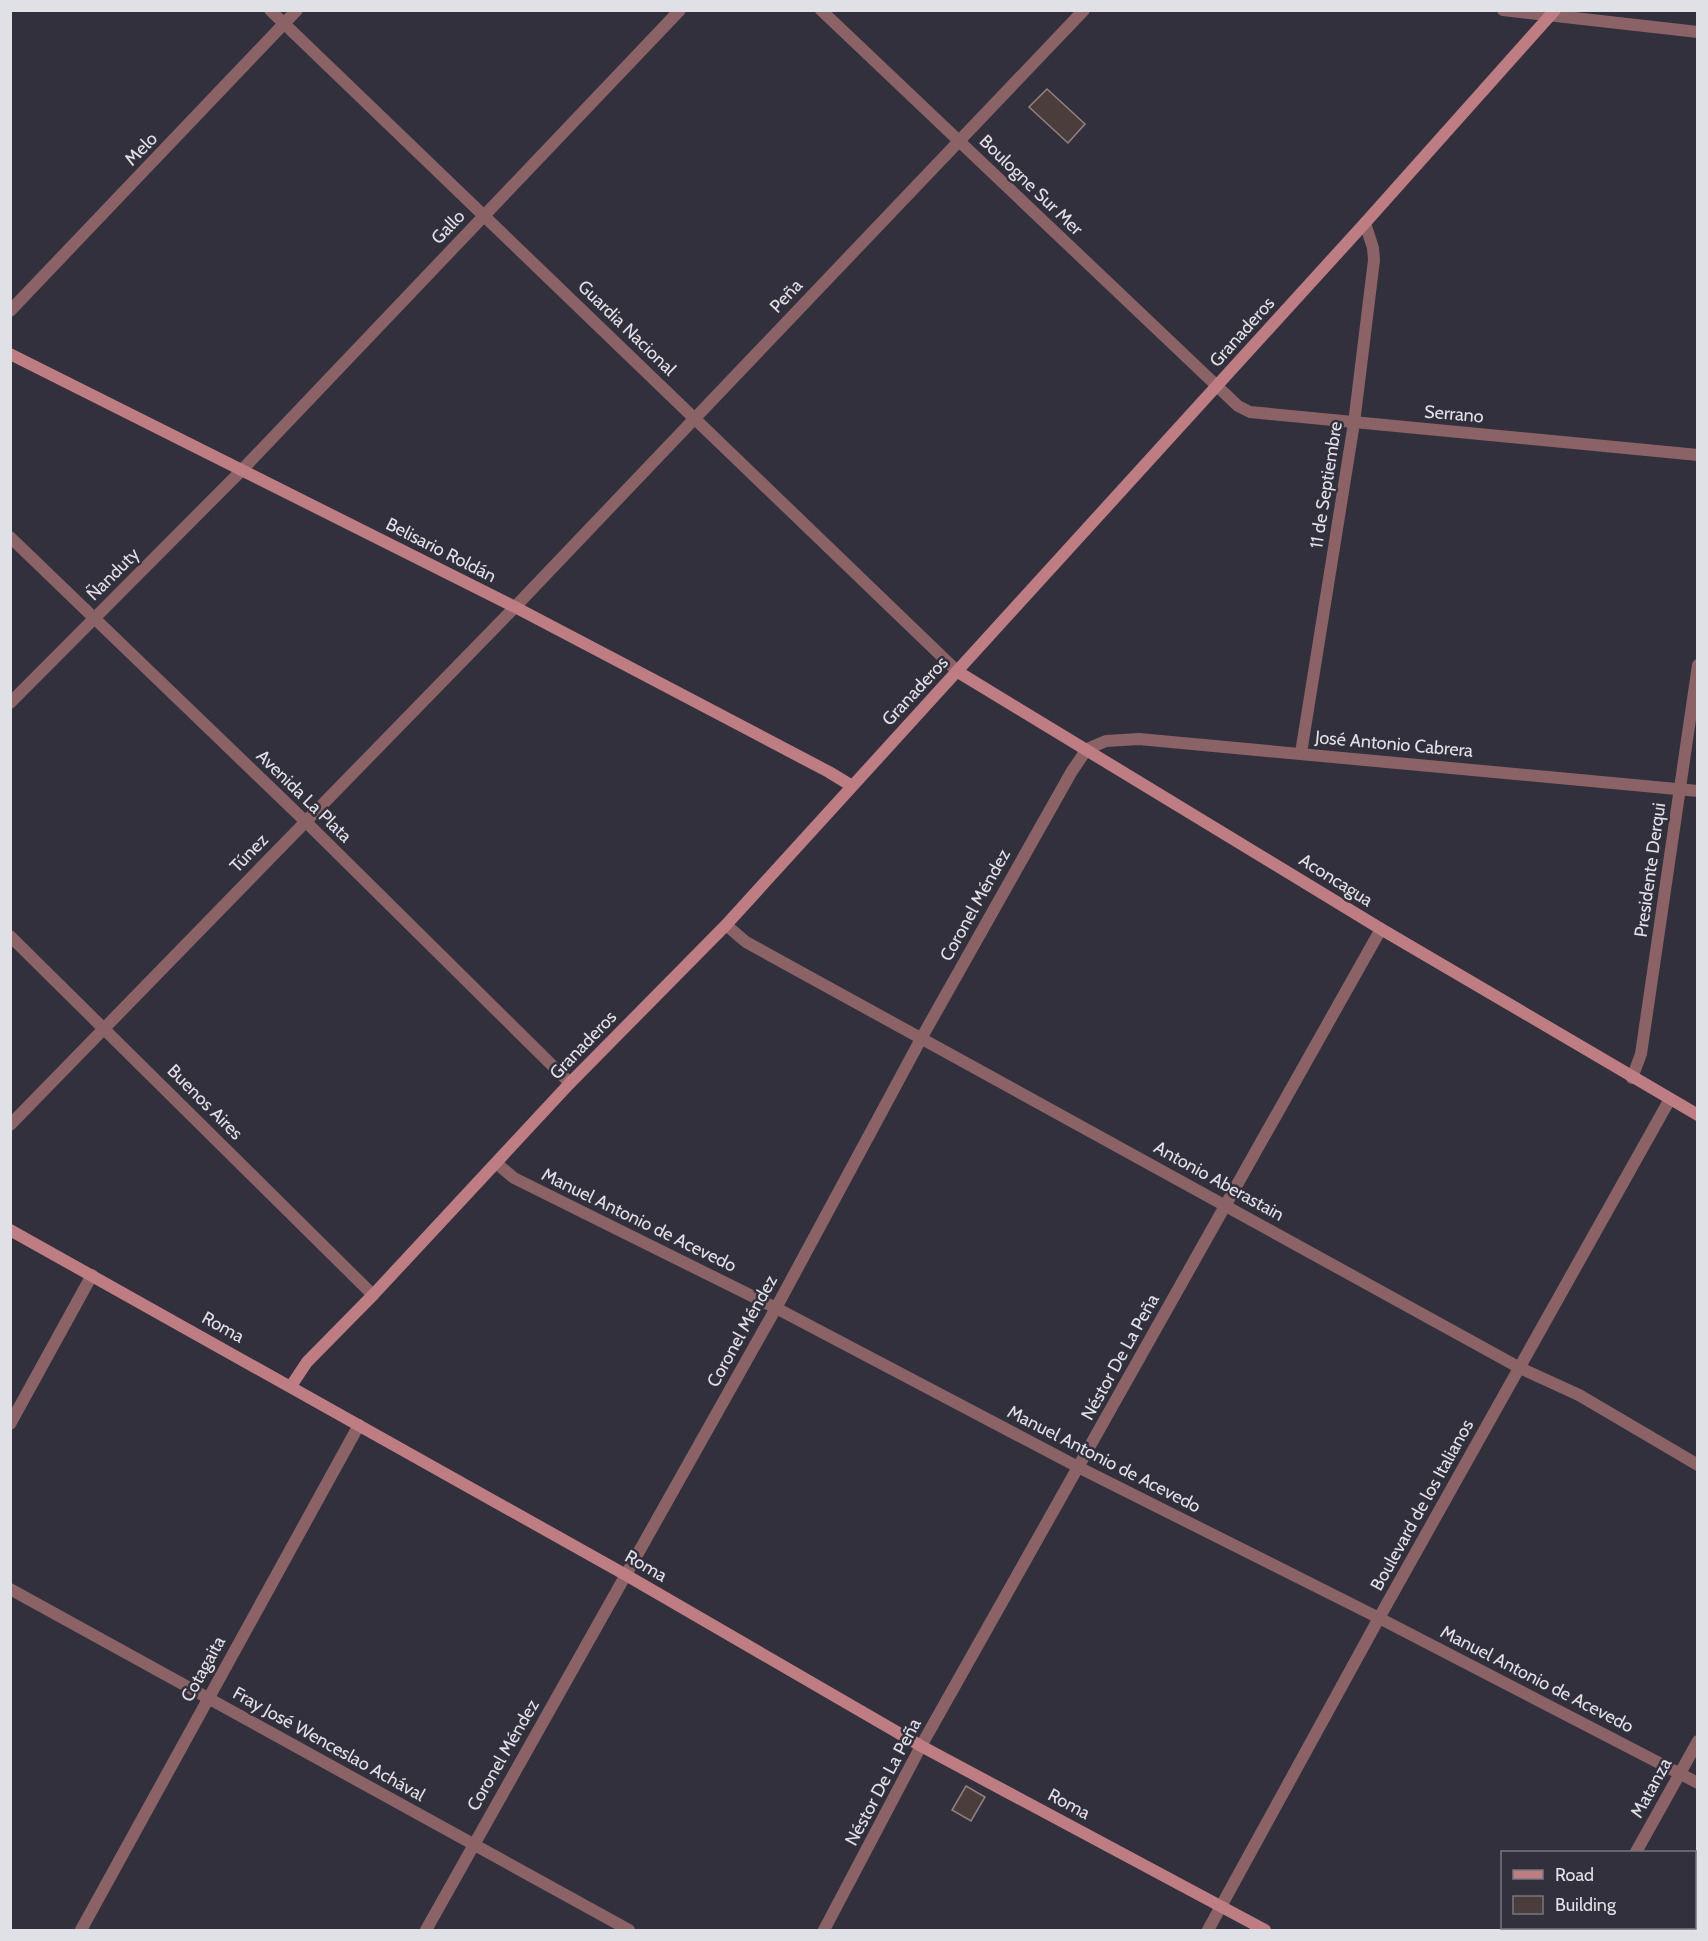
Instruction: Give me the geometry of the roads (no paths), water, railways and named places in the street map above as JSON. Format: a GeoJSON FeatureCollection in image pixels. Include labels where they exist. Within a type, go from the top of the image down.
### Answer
{"type":"FeatureCollection","features":[{"type":"Feature","properties":{"kind":"street","name":"Guardia Nacional"},"geometry":{"type":"LineString","coordinates":[[270,10],[958,672]]}},
{"type":"Feature","properties":{"kind":"street","name":"Melo"},"geometry":{"type":"LineString","coordinates":[[10,311],[297,10]]}},
{"type":"Feature","properties":{"kind":"street","name":"Gallo"},"geometry":{"type":"LineString","coordinates":[[242,470],[680,10]]}},
{"type":"Feature","properties":{"kind":"street","name":"Boulogne Sur Mer"},"geometry":{"type":"LineString","coordinates":[[821,10],[1216,386]]}},
{"type":"Feature","properties":{"kind":"street","name":"Peña"},"geometry":{"type":"LineString","coordinates":[[515,607],[1084,10]]}},
{"type":"Feature","properties":{"kind":"street"},"geometry":{"type":"LineString","coordinates":[[1503,10],[1553,13],[1698,32]]}},
{"type":"Feature","properties":{"kind":"street","name":"Granaderos"},"geometry":{"type":"LineString","coordinates":[[291,1386],[307,1362],[373,1295],[570,1083],[726,925],[1365,224],[1553,13]]}},
{"type":"Feature","properties":{"kind":"street","name":"11 de Septiembre"},"geometry":{"type":"LineString","coordinates":[[1301,753],[1354,423],[1374,260],[1373,248],[1365,224]]}},
{"type":"Feature","properties":{"kind":"street","name":"Belisario Roldán"},"geometry":{"type":"LineString","coordinates":[[10,354],[515,607],[852,786]]}},
{"type":"Feature","properties":{"kind":"street","name":"Serrano"},"geometry":{"type":"LineString","coordinates":[[1216,386],[1238,406],[1250,412],[1698,455]]}},
{"type":"Feature","properties":{"kind":"street","name":"Ñanduty"},"geometry":{"type":"LineString","coordinates":[[10,703],[242,470]]}},
{"type":"Feature","properties":{"kind":"street","name":"Avenida La Plata"},"geometry":{"type":"LineString","coordinates":[[10,537],[305,821],[570,1083]]}},
{"type":"Feature","properties":{"kind":"street","name":"Túnez"},"geometry":{"type":"LineString","coordinates":[[10,1125],[515,607]]}},
{"type":"Feature","properties":{"kind":"street","name":"Presidente Derqui"},"geometry":{"type":"LineString","coordinates":[[1632,1078],[1641,1054],[1698,665]]}},
{"type":"Feature","properties":{"kind":"street","name":"Aconcagua"},"geometry":{"type":"LineString","coordinates":[[958,672],[1381,929],[1698,1115]]}},
{"type":"Feature","properties":{"kind":"street","name":"José Antonio Cabrera"},"geometry":{"type":"LineString","coordinates":[[1087,749],[1106,741],[1139,739],[1698,791]]}},
{"type":"Feature","properties":{"kind":"street","name":"Coronel Méndez"},"geometry":{"type":"LineString","coordinates":[[426,1930],[776,1308],[922,1037],[1071,771],[1087,749]]}},
{"type":"Feature","properties":{"kind":"street","name":"Antonio Aberastain"},"geometry":{"type":"LineString","coordinates":[[726,925],[746,942],[1520,1368],[1579,1395],[1698,1465]]}},
{"type":"Feature","properties":{"kind":"street","name":"Néstor De La Peña"},"geometry":{"type":"LineString","coordinates":[[824,1930],[921,1746],[1080,1468],[1381,929]]}},
{"type":"Feature","properties":{"kind":"street","name":"Buenos Aires"},"geometry":{"type":"LineString","coordinates":[[10,936],[105,1027],[373,1295]]}},
{"type":"Feature","properties":{"kind":"street","name":"Boulevard de los Italianos"},"geometry":{"type":"LineString","coordinates":[[1208,1930],[1379,1618],[1670,1100]]}},
{"type":"Feature","properties":{"kind":"street","name":"Manuel Antonio de Acevedo"},"geometry":{"type":"LineString","coordinates":[[496,1163],[514,1178],[776,1308],[1080,1468],[1379,1618],[1698,1783]]}},
{"type":"Feature","properties":{"kind":"street","name":"Roma"},"geometry":{"type":"LineString","coordinates":[[10,1230],[626,1575],[921,1746],[1265,1930]]}},
{"type":"Feature","properties":{"kind":"street"},"geometry":{"type":"LineString","coordinates":[[10,1424],[92,1275]]}},
{"type":"Feature","properties":{"kind":"street","name":"Cotagaita"},"geometry":{"type":"LineString","coordinates":[[81,1930],[359,1425]]}},
{"type":"Feature","properties":{"kind":"street","name":"Fray José Wenceslao Achával"},"geometry":{"type":"LineString","coordinates":[[10,1589],[629,1930]]}},
{"type":"Feature","properties":{"kind":"street","name":"Matanza"},"geometry":{"type":"LineString","coordinates":[[1637,1851],[1698,1741]]}}]}
